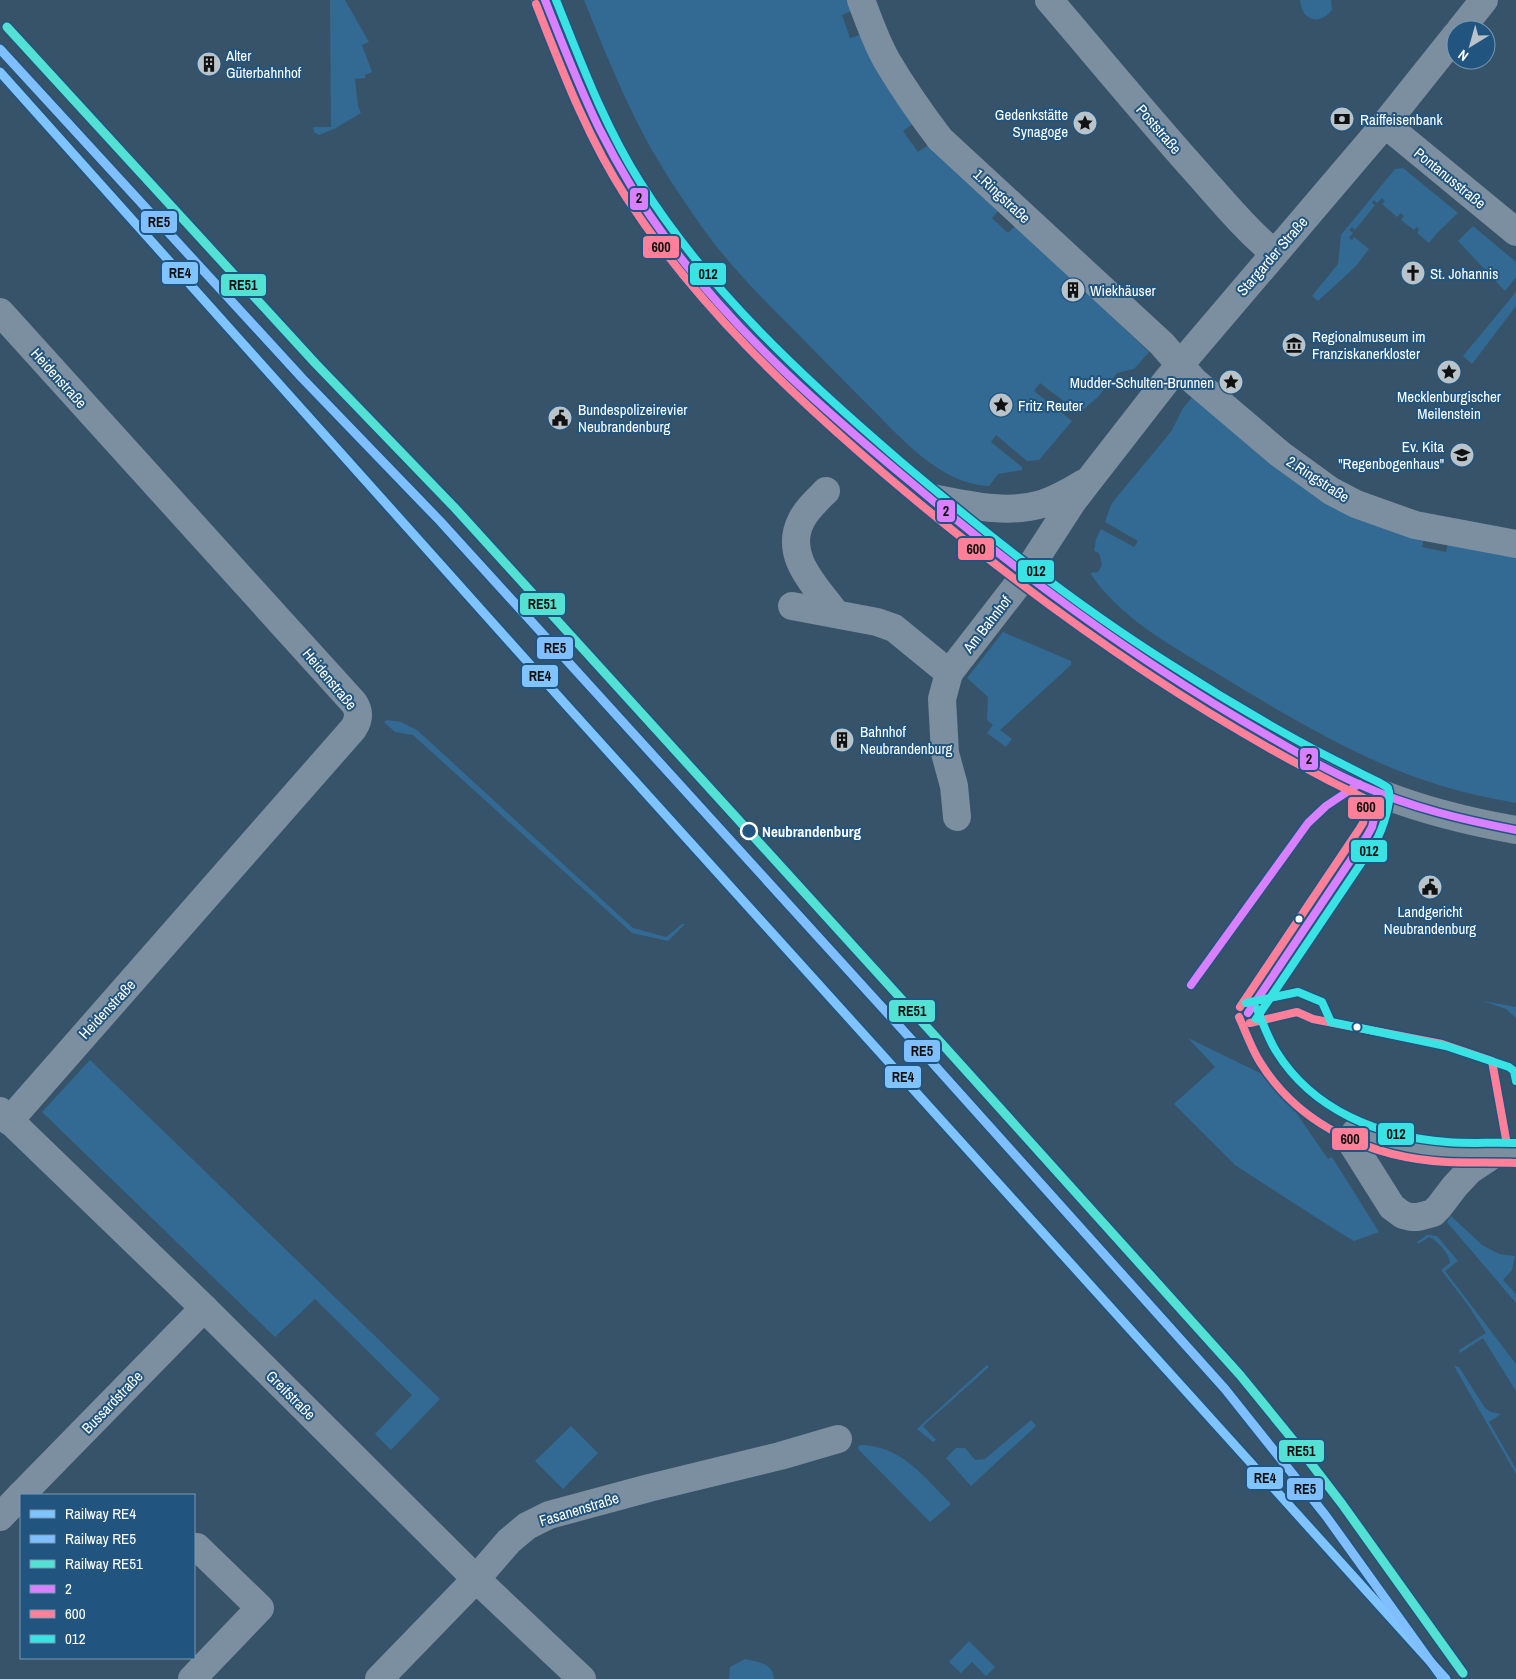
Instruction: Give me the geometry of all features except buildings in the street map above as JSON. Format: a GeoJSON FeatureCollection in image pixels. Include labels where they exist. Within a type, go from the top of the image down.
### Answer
{"type":"FeatureCollection","features":[{"type":"Feature","properties":{"kind":"main road"},"geometry":{"type":"LineString","coordinates":[[545,0],[588,105],[630,186],[676,251],[716,300],[832,416],[990,549],[1082,618],[1217,706],[1315,762],[1380,794],[1417,807],[1490,826],[1516,830]]}},
{"type":"Feature","properties":{"kind":"street","name":"1.Ringstraße"},"geometry":{"type":"LineString","coordinates":[[862,0],[873,32],[887,60],[923,117],[940,139],[1162,344],[1180,364]]}},
{"type":"Feature","properties":{"kind":"street","name":"Poststraße"},"geometry":{"type":"LineString","coordinates":[[1049,0],[1188,162],[1253,235],[1274,254]]}},
{"type":"Feature","properties":{"kind":"street"},"geometry":{"type":"LineString","coordinates":[[1468,20],[1484,0]]}},
{"type":"Feature","properties":{"kind":"street","name":"Stargarder Straße"},"geometry":{"type":"LineString","coordinates":[[1025,575],[1073,501],[1180,364],[1385,124],[1446,48]]}},
{"type":"Feature","properties":{"kind":"street","name":"Pontanusstraße"},"geometry":{"type":"LineString","coordinates":[[1385,124],[1516,232]]}},
{"type":"Feature","properties":{"kind":"street","name":"Heidenstraße"},"geometry":{"type":"LineString","coordinates":[[0,312],[348,696],[358,708],[359,715],[353,730],[5,1116]]}},
{"type":"Feature","properties":{"kind":"street","name":"2.Ringstraße"},"geometry":{"type":"LineString","coordinates":[[1180,364],[1194,381],[1280,454],[1331,491],[1356,504],[1416,525],[1516,544]]}},
{"type":"Feature","properties":{"kind":"street","name":"Stargarder Straße"},"geometry":{"type":"LineString","coordinates":[[927,497],[968,505],[1013,509],[1043,504],[1065,494],[1090,479]]}},
{"type":"Feature","properties":{"kind":"street"},"geometry":{"type":"LineString","coordinates":[[826,491],[801,521],[796,534],[795,546],[804,570],[836,614]]}},
{"type":"Feature","properties":{"kind":"street","name":"Am Bahnhof"},"geometry":{"type":"LineString","coordinates":[[958,817],[954,786],[946,753],[942,698],[949,673],[1025,575]]}},
{"type":"Feature","properties":{"kind":"street"},"geometry":{"type":"LineString","coordinates":[[792,606],[877,622],[894,628],[949,673]]}},
{"type":"Feature","properties":{"kind":"street","name":"Greifstraße"},"geometry":{"type":"LineString","coordinates":[[5,1116],[204,1308],[476,1579],[582,1679]]}},
{"type":"Feature","properties":{"kind":"street"},"geometry":{"type":"LineString","coordinates":[[1356,1132],[1394,1144],[1423,1149],[1447,1152],[1506,1153],[1470,1170],[1439,1207],[1412,1212],[1353,1142],[1356,1132]]}},
{"type":"Feature","properties":{"kind":"street","name":"Bussardstraße"},"geometry":{"type":"LineString","coordinates":[[22,1494],[204,1308]]}},
{"type":"Feature","properties":{"kind":"street","name":"Fasanenstraße"},"geometry":{"type":"LineString","coordinates":[[380,1679],[476,1579],[508,1541],[527,1526],[549,1515],[780,1456],[838,1439]]}},
{"type":"Feature","properties":{"kind":"street","name":"Bussardstraße"},"geometry":{"type":"LineString","coordinates":[[0,1517],[20,1496]]}},
{"type":"Feature","properties":{"kind":"street"},"geometry":{"type":"LineString","coordinates":[[192,1679],[260,1608],[197,1547]]}},
{"type":"Feature","properties":{"kind":"shaded area"},"geometry":{"type":"Polygon","coordinates":[[[330,0],[345,0],[369,42],[362,45],[372,72],[365,75],[365,78],[355,79],[358,106],[361,113],[336,128],[319,135],[314,132],[313,127],[331,127],[330,0]]]}},
{"type":"Feature","properties":{"kind":"shaded area"},"geometry":{"type":"Polygon","coordinates":[[[584,0],[851,0],[854,10],[842,15],[850,38],[863,34],[914,123],[903,131],[918,152],[930,144],[1000,209],[992,218],[1008,233],[1016,225],[1070,277],[1060,287],[1076,303],[1087,293],[1149,352],[1134,369],[1117,373],[1098,397],[1079,413],[1040,383],[1034,391],[1072,421],[1039,460],[1027,461],[996,435],[991,442],[1022,467],[1022,470],[998,474],[989,486],[953,477],[936,467],[905,442],[844,381],[752,287],[711,240],[676,189],[645,137],[617,78],[584,0]]]}},
{"type":"Feature","properties":{"kind":"shaded area"},"geometry":{"type":"Polygon","coordinates":[[[1300,0],[1331,0],[1332,10],[1322,18],[1312,19],[1304,13],[1300,0]]]}},
{"type":"Feature","properties":{"kind":"shaded area"},"geometry":{"type":"Polygon","coordinates":[[[1403,168],[1458,213],[1429,243],[1417,233],[1419,230],[1417,227],[1414,230],[1401,220],[1404,216],[1401,213],[1397,217],[1382,204],[1385,201],[1382,198],[1377,203],[1374,200],[1372,203],[1375,205],[1355,230],[1352,227],[1349,230],[1353,233],[1349,238],[1352,240],[1354,237],[1369,249],[1355,267],[1318,301],[1312,296],[1338,264],[1341,235],[1395,169],[1403,168]]]}},
{"type":"Feature","properties":{"kind":"shaded area"},"geometry":{"type":"Polygon","coordinates":[[[1473,226],[1516,262],[1516,277],[1505,291],[1458,241],[1473,226]]]}},
{"type":"Feature","properties":{"kind":"shaded area"},"geometry":{"type":"Polygon","coordinates":[[[1516,292],[1516,306],[1472,364],[1463,356],[1516,292]]]}},
{"type":"Feature","properties":{"kind":"shaded area"},"geometry":{"type":"Polygon","coordinates":[[[1195,394],[1425,534],[1422,547],[1446,552],[1449,540],[1516,556],[1516,803],[1458,790],[1409,775],[1322,735],[1162,640],[1130,616],[1102,589],[1090,573],[1098,572],[1102,565],[1099,553],[1094,551],[1096,539],[1101,529],[1134,547],[1138,541],[1105,522],[1111,505],[1172,430],[1183,408],[1195,394]]]}},
{"type":"Feature","properties":{"kind":"shaded area"},"geometry":{"type":"Polygon","coordinates":[[[1003,632],[1071,661],[1071,665],[1000,730],[1012,739],[1006,747],[987,733],[993,725],[987,720],[988,697],[967,678],[1003,632]]]}},
{"type":"Feature","properties":{"kind":"shaded area"},"geometry":{"type":"Polygon","coordinates":[[[387,720],[401,722],[417,730],[633,928],[666,937],[682,924],[685,924],[668,941],[632,933],[413,735],[395,732],[384,722],[387,720]]]}},
{"type":"Feature","properties":{"kind":"shaded area"},"geometry":{"type":"Polygon","coordinates":[[[1483,1001],[1516,1007],[1516,1018],[1506,1009],[1483,1001]]]}},
{"type":"Feature","properties":{"kind":"shaded area"},"geometry":{"type":"Polygon","coordinates":[[[1188,1038],[1260,1073],[1297,1114],[1328,1159],[1332,1157],[1379,1232],[1354,1241],[1334,1229],[1235,1165],[1174,1104],[1215,1067],[1188,1038]]]}},
{"type":"Feature","properties":{"kind":"shaded area"},"geometry":{"type":"Polygon","coordinates":[[[90,1060],[440,1399],[391,1450],[375,1434],[412,1395],[315,1299],[275,1337],[42,1112],[90,1060]]]}},
{"type":"Feature","properties":{"kind":"shaded area"},"geometry":{"type":"Polygon","coordinates":[[[1451,1216],[1482,1245],[1499,1254],[1515,1256],[1512,1270],[1503,1280],[1516,1294],[1516,1303],[1447,1222],[1451,1216]]]}},
{"type":"Feature","properties":{"kind":"shaded area"},"geometry":{"type":"Polygon","coordinates":[[[1427,1235],[1437,1236],[1458,1261],[1445,1271],[1516,1364],[1516,1391],[1483,1338],[1460,1353],[1459,1350],[1486,1333],[1468,1305],[1442,1271],[1450,1263],[1442,1248],[1429,1237],[1418,1244],[1417,1242],[1427,1235]]]}},
{"type":"Feature","properties":{"kind":"shaded area"},"geometry":{"type":"Polygon","coordinates":[[[987,1365],[989,1367],[923,1426],[936,1440],[933,1442],[917,1429],[987,1365]]]}},
{"type":"Feature","properties":{"kind":"shaded area"},"geometry":{"type":"Polygon","coordinates":[[[1454,1366],[1459,1367],[1485,1408],[1491,1412],[1501,1414],[1489,1422],[1516,1469],[1516,1474],[1454,1366]]]}},
{"type":"Feature","properties":{"kind":"shaded area"},"geometry":{"type":"Polygon","coordinates":[[[1031,1420],[1036,1426],[971,1486],[946,1458],[956,1448],[965,1448],[975,1460],[985,1459],[1031,1420]]]}},
{"type":"Feature","properties":{"kind":"shaded area"},"geometry":{"type":"Polygon","coordinates":[[[571,1426],[598,1453],[563,1489],[535,1461],[571,1426]]]}},
{"type":"Feature","properties":{"kind":"shaded area"},"geometry":{"type":"Polygon","coordinates":[[[860,1445],[875,1446],[888,1450],[911,1464],[951,1504],[930,1522],[859,1450],[858,1447],[860,1445]]]}},
{"type":"Feature","properties":{"kind":"shaded area"},"geometry":{"type":"Polygon","coordinates":[[[969,1641],[995,1667],[986,1676],[972,1662],[961,1673],[949,1662],[969,1641]]]}},
{"type":"Feature","properties":{"kind":"shaded area"},"geometry":{"type":"Polygon","coordinates":[[[745,1659],[768,1666],[774,1679],[729,1679],[730,1667],[745,1659]]]}},
{"type":"Feature","properties":{"kind":"rail line","name":"RE51"},"geometry":{"type":"LineString","coordinates":[[7,27],[316,364],[454,507],[1240,1375],[1342,1504],[1463,1673]]}},
{"type":"Feature","properties":{"kind":"rail line","name":"RE5"},"geometry":{"type":"LineString","coordinates":[[0,49],[302,378],[440,521],[920,1049],[1225,1389],[1326,1516],[1443,1679]]}},
{"type":"Feature","properties":{"kind":"rail line","name":"RE4"},"geometry":{"type":"LineString","coordinates":[[0,72],[568,707],[1446,1679]]}},
{"type":"Feature","properties":{"kind":"transit line","name":"2"},"geometry":{"type":"LineString","coordinates":[[545,0],[599,128],[631,186],[668,241],[694,275],[752,340],[847,428],[1031,579],[1113,638],[1241,720],[1316,763],[1382,794],[1438,812],[1516,830]]}},
{"type":"Feature","properties":{"kind":"transit line","name":"012"},"geometry":{"type":"LineString","coordinates":[[556,0],[604,116],[640,182],[667,222],[696,259],[759,331],[793,365],[864,430],[932,488],[1064,592],[1204,686],[1315,750],[1388,788],[1388,807],[1384,823],[1376,841],[1256,1019]]}},
{"type":"Feature","properties":{"kind":"transit line","name":"600"},"geometry":{"type":"LineString","coordinates":[[536,4],[587,127],[626,197],[653,237],[714,311],[780,380],[888,477],[1059,612],[1178,694],[1240,732],[1368,800],[1363,823],[1240,1007]]}},
{"type":"Feature","properties":{"kind":"transit line","name":"2"},"geometry":{"type":"LineString","coordinates":[[1191,985],[1308,823],[1326,806],[1359,784]]}},
{"type":"Feature","properties":{"kind":"transit line","name":"2"},"geometry":{"type":"LineString","coordinates":[[1248,1013],[1367,836],[1372,827],[1380,794]]}},
{"type":"Feature","properties":{"kind":"transit line","name":"012"},"geometry":{"type":"LineString","coordinates":[[1246,1003],[1298,992],[1322,1002],[1331,1022],[1446,1046],[1509,1067],[1514,1071],[1516,1081]]}},
{"type":"Feature","properties":{"kind":"transit line","name":"012"},"geometry":{"type":"LineString","coordinates":[[1257,1009],[1273,1046],[1291,1072],[1309,1090],[1329,1105],[1350,1117],[1373,1127],[1422,1139],[1456,1143],[1516,1143]]}},
{"type":"Feature","properties":{"kind":"transit line","name":"600"},"geometry":{"type":"LineString","coordinates":[[1250,1023],[1297,1012],[1313,1019],[1442,1044],[1492,1061],[1506,1139]]}},
{"type":"Feature","properties":{"kind":"transit line","name":"600"},"geometry":{"type":"LineString","coordinates":[[1239,1017],[1251,1046],[1276,1085],[1317,1121],[1341,1135],[1366,1146],[1392,1154],[1419,1159],[1447,1162],[1516,1163]]}},
{"type":"Feature","properties":{"kind":"place","name":"Alter Güterbahnhof"},"geometry":{"type":"Point","coordinates":[209,64]}},
{"type":"Feature","properties":{"kind":"place","name":"Raiffeisenbank"},"geometry":{"type":"Point","coordinates":[1342,119]}},
{"type":"Feature","properties":{"kind":"place","name":"Gedenkstätte Synagoge"},"geometry":{"type":"Point","coordinates":[1085,123]}},
{"type":"Feature","properties":{"kind":"place","name":"St. Johannis"},"geometry":{"type":"Point","coordinates":[1413,273]}},
{"type":"Feature","properties":{"kind":"place","name":"Wiekhäuser"},"geometry":{"type":"Point","coordinates":[1073,290]}},
{"type":"Feature","properties":{"kind":"place","name":"Regionalmuseum im Franziskanerkloster"},"geometry":{"type":"Point","coordinates":[1294,345]}},
{"type":"Feature","properties":{"kind":"place","name":"Mecklenburgischer Meilenstein"},"geometry":{"type":"Point","coordinates":[1449,372]}},
{"type":"Feature","properties":{"kind":"place","name":"Mudder-Schulten-Brunnen"},"geometry":{"type":"Point","coordinates":[1231,382]}},
{"type":"Feature","properties":{"kind":"place","name":"Fritz Reuter"},"geometry":{"type":"Point","coordinates":[1001,405]}},
{"type":"Feature","properties":{"kind":"place","name":"Bundespolizeirevier Neubrandenburg"},"geometry":{"type":"Point","coordinates":[560,418]}},
{"type":"Feature","properties":{"kind":"place","name":"Ev. Kita \"Regenbogenhaus\""},"geometry":{"type":"Point","coordinates":[1462,455]}},
{"type":"Feature","properties":{"kind":"place","name":"Bahnhof Neubrandenburg"},"geometry":{"type":"Point","coordinates":[842,740]}},
{"type":"Feature","properties":{"kind":"place","name":"Neubrandenburg"},"geometry":{"type":"Point","coordinates":[749,831]}},
{"type":"Feature","properties":{"kind":"place","name":"Landgericht Neubrandenburg"},"geometry":{"type":"Point","coordinates":[1430,887]}}]}
